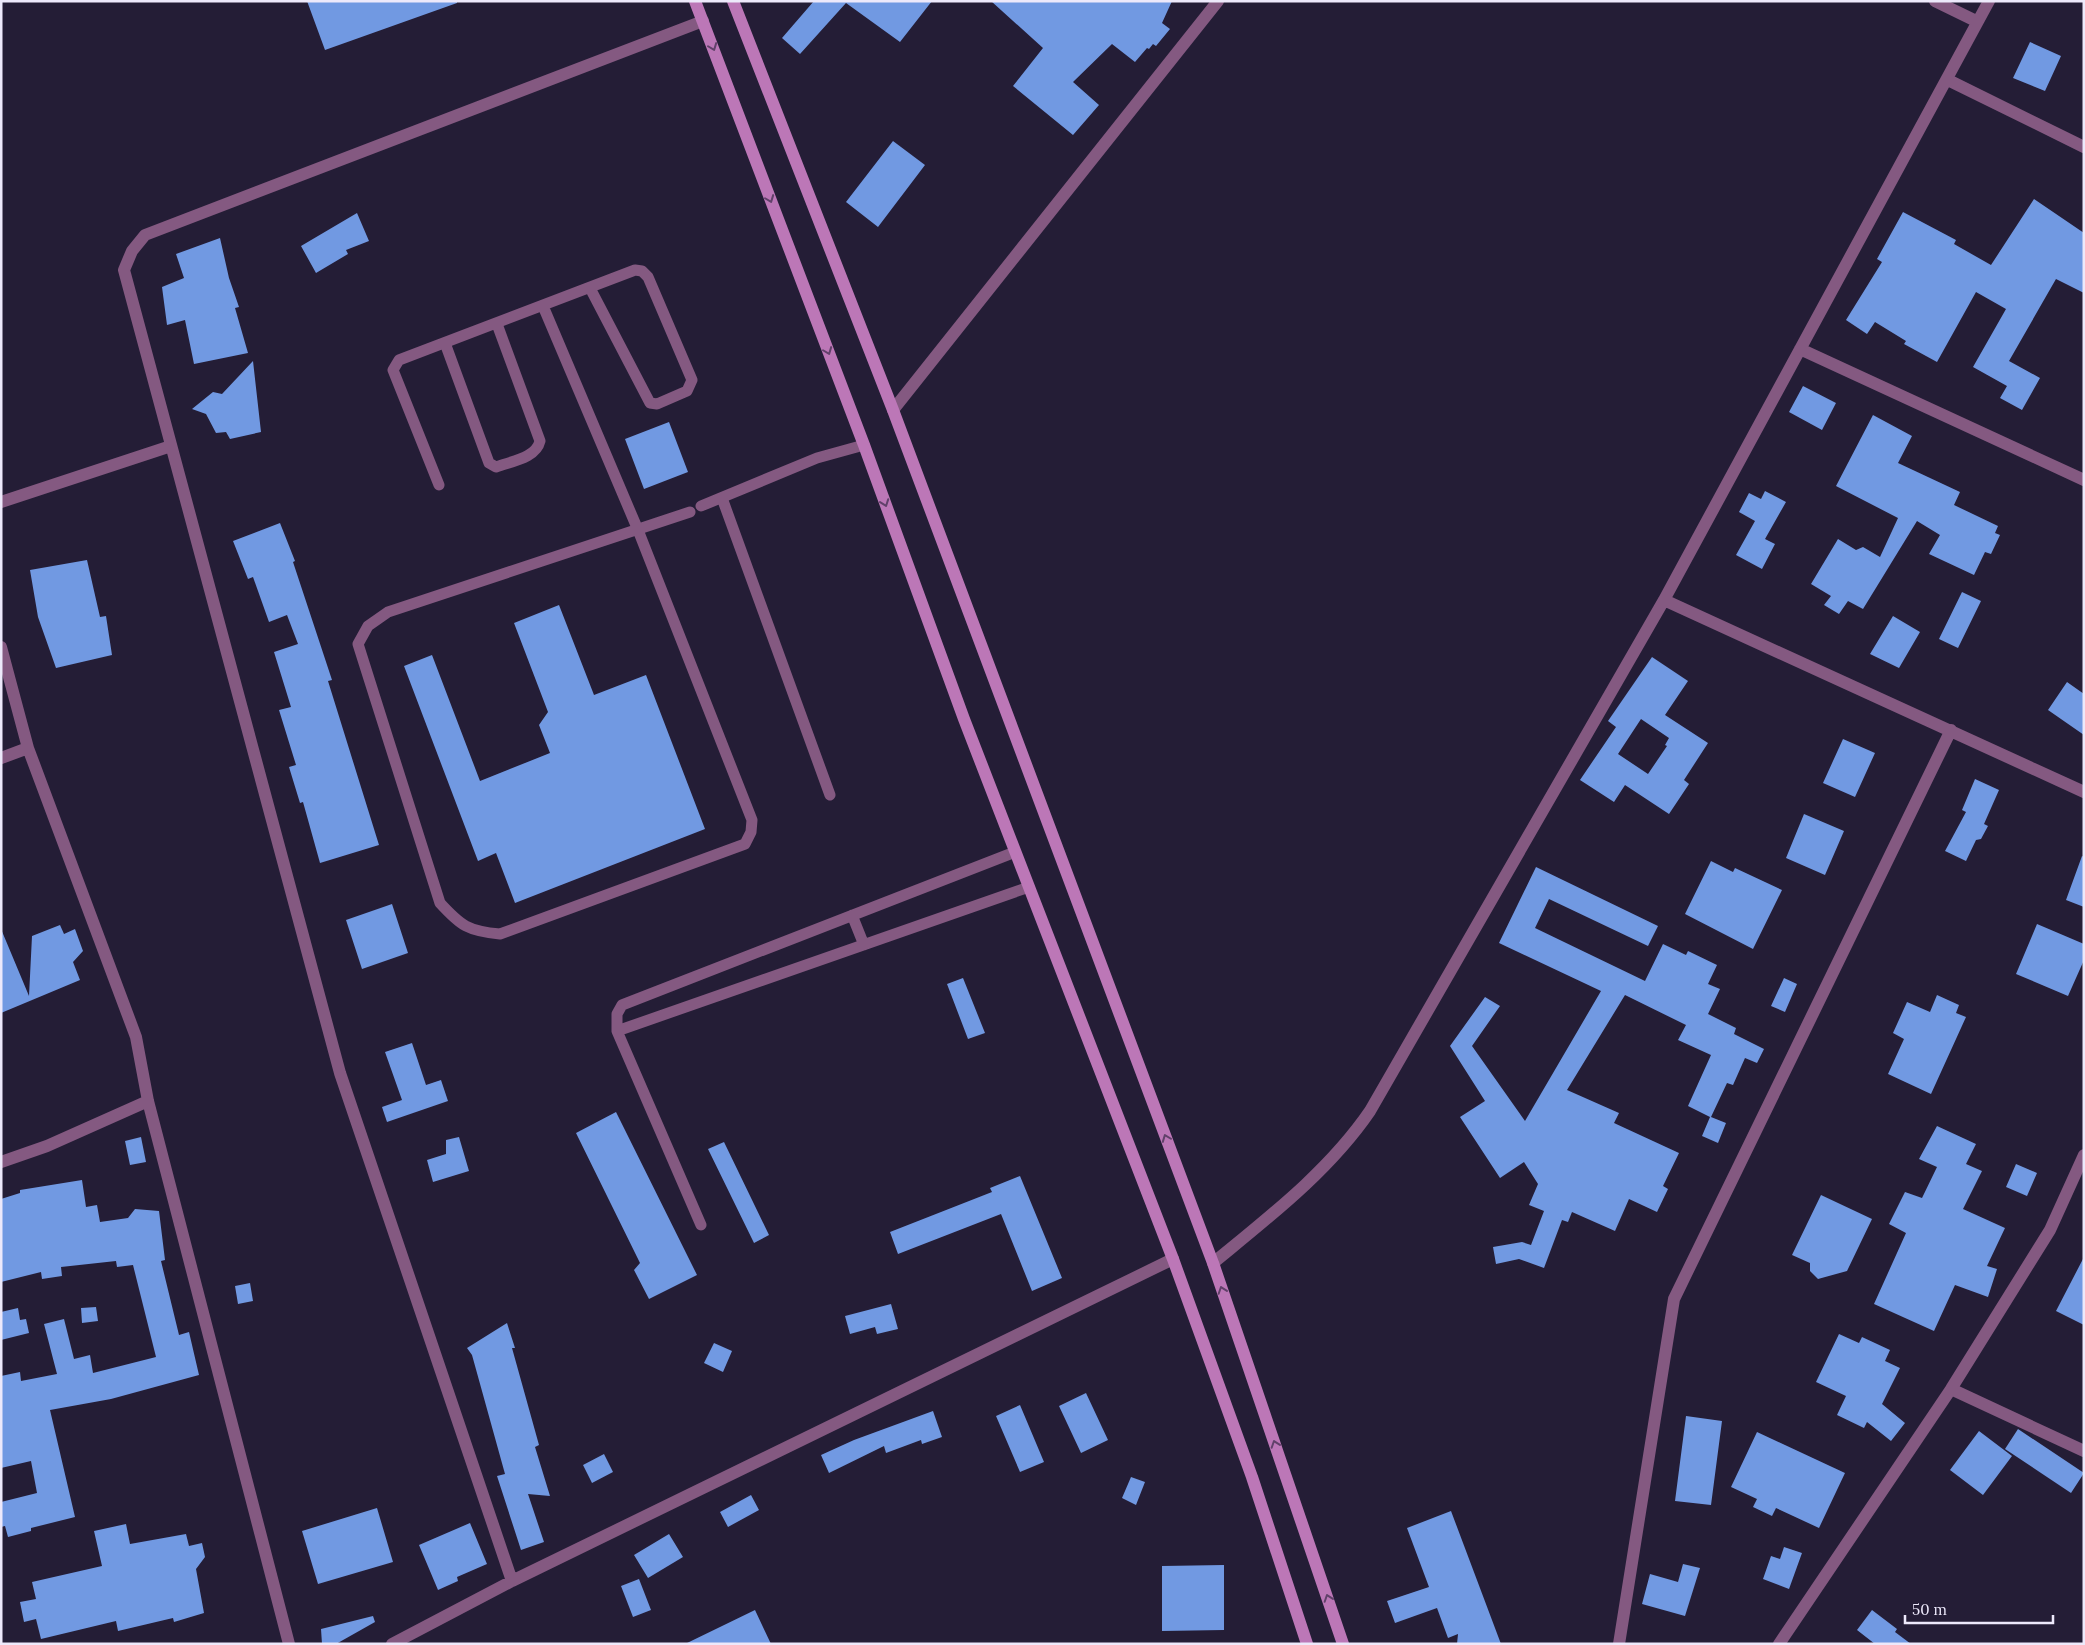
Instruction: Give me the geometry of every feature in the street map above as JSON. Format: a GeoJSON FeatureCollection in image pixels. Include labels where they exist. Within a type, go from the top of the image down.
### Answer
{"type":"FeatureCollection","features":[{"type":"Feature","properties":{"kind":"main road"},"geometry":{"type":"LineString","coordinates":[[695,1],[864,445],[964,719],[1173,1258],[1252,1477],[1307,1644]]}},
{"type":"Feature","properties":{"kind":"main road"},"geometry":{"type":"LineString","coordinates":[[734,2],[893,410],[1213,1263],[1343,1644]]}},
{"type":"Feature","properties":{"kind":"street"},"geometry":{"type":"LineString","coordinates":[[893,410],[1218,1]]}},
{"type":"Feature","properties":{"kind":"street"},"geometry":{"type":"LineString","coordinates":[[1935,1],[1976,21]]}},
{"type":"Feature","properties":{"kind":"street"},"geometry":{"type":"LineString","coordinates":[[1213,1263],[1285,1203],[1354,1135],[1370,1111],[1664,600],[1948,80],[1976,21],[1989,1]]}},
{"type":"Feature","properties":{"kind":"street"},"geometry":{"type":"LineString","coordinates":[[512,1581],[340,1074],[124,270],[132,252],[145,235],[703,21]]}},
{"type":"Feature","properties":{"kind":"street"},"geometry":{"type":"LineString","coordinates":[[1948,80],[2084,147]]}},
{"type":"Feature","properties":{"kind":"street"},"geometry":{"type":"LineString","coordinates":[[1800,349],[2084,480]]}},
{"type":"Feature","properties":{"kind":"street"},"geometry":{"type":"LineString","coordinates":[[1,502],[171,446]]}},
{"type":"Feature","properties":{"kind":"street"},"geometry":{"type":"LineString","coordinates":[[1664,600],[2084,792]]}},
{"type":"Feature","properties":{"kind":"street"},"geometry":{"type":"LineString","coordinates":[[1,647],[28,748],[136,1037],[148,1102],[288,1644]]}},
{"type":"Feature","properties":{"kind":"street"},"geometry":{"type":"LineString","coordinates":[[1619,1644],[1674,1298],[1950,730]]}},
{"type":"Feature","properties":{"kind":"street"},"geometry":{"type":"LineString","coordinates":[[1,758],[28,748]]}},
{"type":"Feature","properties":{"kind":"street"},"geometry":{"type":"LineString","coordinates":[[1,1162],[47,1146],[148,1102]]}},
{"type":"Feature","properties":{"kind":"street"},"geometry":{"type":"LineString","coordinates":[[1779,1644],[1951,1388],[2050,1230],[2084,1155]]}},
{"type":"Feature","properties":{"kind":"street"},"geometry":{"type":"LineString","coordinates":[[392,1644],[512,1581],[1173,1258]]}},
{"type":"Feature","properties":{"kind":"street"},"geometry":{"type":"LineString","coordinates":[[1951,1388],[2084,1451]]}},
{"type":"Feature","properties":{"kind":"lane"},"geometry":{"type":"LineString","coordinates":[[439,484],[393,370],[398,360],[635,270],[642,271],[648,277],[692,380],[687,391],[657,404],[650,403],[590,288]]}},
{"type":"Feature","properties":{"kind":"lane"},"geometry":{"type":"LineString","coordinates":[[543,306],[638,530],[752,820],[751,832],[745,844],[500,934],[476,932],[456,921],[440,903],[358,644],[368,626],[388,612],[638,530],[690,512]]}},
{"type":"Feature","properties":{"kind":"lane"},"geometry":{"type":"LineString","coordinates":[[445,342],[489,463],[496,467],[534,453],[540,441],[497,324]]}},
{"type":"Feature","properties":{"kind":"lane"},"geometry":{"type":"LineString","coordinates":[[701,506],[818,458],[864,445]]}},
{"type":"Feature","properties":{"kind":"lane"},"geometry":{"type":"LineString","coordinates":[[722,498],[830,795]]}},
{"type":"Feature","properties":{"kind":"lane"},"geometry":{"type":"LineString","coordinates":[[701,1225],[617,1031],[617,1014],[622,1005],[1015,852]]}},
{"type":"Feature","properties":{"kind":"lane"},"geometry":{"type":"LineString","coordinates":[[617,1031],[1029,887]]}},
{"type":"Feature","properties":{"kind":"lane"},"geometry":{"type":"LineString","coordinates":[[852,916],[864,945]]}},
{"type":"Feature","properties":{"kind":"building"},"geometry":{"type":"Polygon","coordinates":[[[307,1],[457,1],[457,3],[325,50],[307,1]]]}},
{"type":"Feature","properties":{"kind":"building"},"geometry":{"type":"Polygon","coordinates":[[[814,1],[932,1],[900,42],[846,3],[800,54],[782,38],[814,1]]]}},
{"type":"Feature","properties":{"kind":"building"},"geometry":{"type":"Polygon","coordinates":[[[991,1],[1172,1],[1162,23],[1170,29],[1156,46],[1153,44],[1149,49],[1147,48],[1135,62],[1112,44],[1073,82],[1099,105],[1073,135],[1013,86],[1043,48],[991,1]]]}},
{"type":"Feature","properties":{"kind":"building"},"geometry":{"type":"Polygon","coordinates":[[[2030,42],[2061,56],[2045,91],[2013,78],[2030,42]]]}},
{"type":"Feature","properties":{"kind":"building"},"geometry":{"type":"Polygon","coordinates":[[[893,141],[925,165],[878,227],[846,202],[893,141]]]}},
{"type":"Feature","properties":{"kind":"building"},"geometry":{"type":"Polygon","coordinates":[[[2034,199],[2084,233],[2084,293],[2056,279],[2009,361],[2040,378],[2022,410],[2000,398],[2007,386],[1973,367],[2006,309],[1976,292],[1937,362],[1904,344],[1906,341],[1875,322],[1867,334],[1846,320],[1882,262],[1877,259],[1903,212],[1956,240],[1954,244],[1991,265],[2034,199]]]}},
{"type":"Feature","properties":{"kind":"building"},"geometry":{"type":"Polygon","coordinates":[[[357,213],[369,241],[346,250],[348,254],[316,273],[301,246],[357,213]]]}},
{"type":"Feature","properties":{"kind":"building"},"geometry":{"type":"Polygon","coordinates":[[[220,238],[229,278],[239,307],[235,308],[248,353],[194,364],[185,320],[167,325],[162,287],[184,278],[176,254],[220,238]]]}},
{"type":"Feature","properties":{"kind":"building"},"geometry":{"type":"Polygon","coordinates":[[[253,361],[261,432],[230,439],[226,432],[216,433],[206,414],[192,409],[213,392],[222,394],[253,361]]]}},
{"type":"Feature","properties":{"kind":"building"},"geometry":{"type":"Polygon","coordinates":[[[1803,386],[1836,403],[1822,430],[1789,412],[1803,386]]]}},
{"type":"Feature","properties":{"kind":"building"},"geometry":{"type":"Polygon","coordinates":[[[1873,415],[1912,436],[1898,463],[1960,492],[1954,505],[1998,526],[1995,533],[2000,535],[1991,554],[1985,552],[1974,575],[1929,554],[1940,535],[1917,521],[1863,609],[1848,601],[1839,614],[1824,605],[1831,596],[1811,584],[1838,539],[1856,550],[1863,547],[1880,557],[1898,518],[1836,486],[1873,415]]]}},
{"type":"Feature","properties":{"kind":"building"},"geometry":{"type":"Polygon","coordinates":[[[669,422],[688,472],[644,489],[625,439],[669,422]]]}},
{"type":"Feature","properties":{"kind":"building"},"geometry":{"type":"Polygon","coordinates":[[[1765,491],[1786,502],[1765,539],[1775,544],[1762,569],[1736,555],[1755,521],[1739,512],[1749,493],[1761,499],[1765,491]]]}},
{"type":"Feature","properties":{"kind":"building"},"geometry":{"type":"Polygon","coordinates":[[[280,523],[295,561],[293,562],[332,680],[328,681],[379,845],[320,863],[303,802],[300,803],[289,767],[296,765],[279,710],[291,707],[274,652],[298,644],[287,615],[269,622],[253,577],[248,579],[233,541],[280,523]]]}},
{"type":"Feature","properties":{"kind":"building"},"geometry":{"type":"Polygon","coordinates":[[[87,560],[100,617],[106,616],[112,655],[56,668],[38,617],[30,570],[87,560]]]}},
{"type":"Feature","properties":{"kind":"building"},"geometry":{"type":"Polygon","coordinates":[[[1962,592],[1981,601],[1958,648],[1939,639],[1962,592]]]}},
{"type":"Feature","properties":{"kind":"building"},"geometry":{"type":"Polygon","coordinates":[[[559,605],[594,695],[646,675],[705,829],[515,903],[496,853],[478,861],[404,666],[432,655],[480,781],[550,753],[539,725],[548,712],[514,623],[559,605]]]}},
{"type":"Feature","properties":{"kind":"building"},"geometry":{"type":"Polygon","coordinates":[[[1893,616],[1920,632],[1899,668],[1870,654],[1893,616]]]}},
{"type":"Feature","properties":{"kind":"building"},"geometry":{"type":"Polygon","coordinates":[[[1652,657],[1688,681],[1665,715],[1708,743],[1684,780],[1689,784],[1669,814],[1625,785],[1614,802],[1580,780],[1616,727],[1608,721],[1652,657]],[[1641,719],[1618,754],[1648,774],[1667,746],[1665,745],[1669,738],[1641,719]]]}},
{"type":"Feature","properties":{"kind":"building"},"geometry":{"type":"Polygon","coordinates":[[[2067,682],[2084,694],[2084,735],[2048,710],[2067,682]]]}},
{"type":"Feature","properties":{"kind":"building"},"geometry":{"type":"Polygon","coordinates":[[[1843,739],[1875,753],[1855,797],[1823,783],[1843,739]]]}},
{"type":"Feature","properties":{"kind":"building"},"geometry":{"type":"Polygon","coordinates":[[[1975,779],[1999,790],[1984,824],[1988,826],[1981,839],[1976,840],[1966,861],[1945,851],[1966,812],[1962,810],[1975,779]]]}},
{"type":"Feature","properties":{"kind":"building"},"geometry":{"type":"Polygon","coordinates":[[[1804,814],[1844,831],[1825,875],[1786,858],[1804,814]]]}},
{"type":"Feature","properties":{"kind":"building"},"geometry":{"type":"Polygon","coordinates":[[[2082,856],[2084,857],[2084,907],[2066,900],[2082,856]]]}},
{"type":"Feature","properties":{"kind":"building"},"geometry":{"type":"Polygon","coordinates":[[[1711,861],[1733,872],[1735,868],[1782,890],[1753,949],[1685,914],[1711,861]]]}},
{"type":"Feature","properties":{"kind":"building"},"geometry":{"type":"Polygon","coordinates":[[[1536,867],[1658,926],[1648,946],[1549,899],[1535,928],[1645,981],[1663,944],[1686,955],[1688,951],[1717,965],[1708,984],[1720,989],[1708,1014],[1736,1028],[1734,1034],[1764,1049],[1757,1063],[1745,1058],[1733,1085],[1727,1083],[1711,1117],[1726,1123],[1718,1143],[1702,1136],[1710,1117],[1688,1106],[1711,1055],[1678,1040],[1686,1025],[1625,995],[1567,1090],[1619,1113],[1614,1123],[1679,1153],[1663,1186],[1668,1189],[1657,1212],[1629,1199],[1615,1231],[1572,1212],[1568,1222],[1562,1220],[1544,1268],[1519,1259],[1496,1264],[1493,1247],[1522,1242],[1531,1245],[1544,1211],[1529,1205],[1538,1184],[1524,1162],[1500,1178],[1460,1117],[1485,1101],[1450,1046],[1485,997],[1500,1006],[1472,1046],[1525,1121],[1601,991],[1499,943],[1536,867]]]}},
{"type":"Feature","properties":{"kind":"building"},"geometry":{"type":"Polygon","coordinates":[[[392,904],[408,953],[362,969],[346,920],[392,904]]]}},
{"type":"Feature","properties":{"kind":"building"},"geometry":{"type":"Polygon","coordinates":[[[2037,924],[2084,944],[2084,960],[2068,996],[2016,974],[2037,924]]]}},
{"type":"Feature","properties":{"kind":"building"},"geometry":{"type":"Polygon","coordinates":[[[60,925],[64,934],[75,929],[83,951],[73,962],[80,980],[1,1013],[1,929],[29,996],[32,936],[60,925]]]}},
{"type":"Feature","properties":{"kind":"building"},"geometry":{"type":"Polygon","coordinates":[[[963,978],[985,1033],[968,1039],[947,984],[963,978]]]}},
{"type":"Feature","properties":{"kind":"building"},"geometry":{"type":"Polygon","coordinates":[[[1784,978],[1797,984],[1785,1012],[1771,1006],[1784,978]]]}},
{"type":"Feature","properties":{"kind":"building"},"geometry":{"type":"Polygon","coordinates":[[[1937,995],[1959,1005],[1956,1013],[1966,1017],[1931,1094],[1888,1074],[1904,1039],[1893,1033],[1907,1002],[1930,1012],[1937,995]]]}},
{"type":"Feature","properties":{"kind":"building"},"geometry":{"type":"Polygon","coordinates":[[[412,1043],[426,1085],[441,1080],[448,1101],[387,1122],[382,1107],[402,1100],[385,1052],[412,1043]]]}},
{"type":"Feature","properties":{"kind":"building"},"geometry":{"type":"Polygon","coordinates":[[[616,1112],[697,1275],[649,1299],[634,1270],[640,1263],[576,1133],[616,1112]]]}},
{"type":"Feature","properties":{"kind":"building"},"geometry":{"type":"Polygon","coordinates":[[[1937,1126],[1976,1144],[1966,1164],[1982,1171],[1963,1209],[2005,1228],[1987,1266],[1997,1269],[1988,1297],[1955,1285],[1934,1331],[1874,1304],[1906,1233],[1889,1224],[1905,1192],[1922,1198],[1937,1167],[1919,1159],[1937,1126]]]}},
{"type":"Feature","properties":{"kind":"building"},"geometry":{"type":"Polygon","coordinates":[[[141,1137],[146,1162],[130,1165],[125,1141],[141,1137]]]}},
{"type":"Feature","properties":{"kind":"building"},"geometry":{"type":"Polygon","coordinates":[[[459,1137],[469,1171],[433,1182],[427,1160],[446,1154],[446,1140],[459,1137]]]}},
{"type":"Feature","properties":{"kind":"building"},"geometry":{"type":"Polygon","coordinates":[[[724,1142],[769,1235],[754,1243],[708,1149],[724,1142]]]}},
{"type":"Feature","properties":{"kind":"building"},"geometry":{"type":"Polygon","coordinates":[[[2016,1164],[2037,1173],[2027,1196],[2006,1187],[2016,1164]]]}},
{"type":"Feature","properties":{"kind":"building"},"geometry":{"type":"Polygon","coordinates":[[[1020,1176],[1062,1278],[1032,1291],[1001,1214],[898,1254],[890,1232],[992,1192],[990,1188],[1020,1176]]]}},
{"type":"Feature","properties":{"kind":"building"},"geometry":{"type":"Polygon","coordinates":[[[82,1180],[86,1207],[97,1205],[100,1222],[128,1218],[135,1209],[159,1211],[165,1260],[161,1261],[179,1335],[189,1332],[199,1375],[111,1399],[50,1410],[75,1517],[31,1528],[31,1531],[8,1537],[5,1526],[1,1527],[1,1502],[37,1493],[31,1461],[1,1468],[1,1376],[20,1372],[21,1381],[57,1374],[44,1324],[64,1319],[74,1359],[90,1355],[93,1373],[156,1357],[133,1265],[117,1267],[116,1261],[61,1267],[62,1276],[42,1279],[41,1272],[1,1282],[1,1199],[20,1193],[20,1190],[82,1180]]]}},
{"type":"Feature","properties":{"kind":"building"},"geometry":{"type":"Polygon","coordinates":[[[1821,1195],[1872,1219],[1847,1271],[1818,1279],[1810,1271],[1810,1263],[1792,1255],[1821,1195]]]}},
{"type":"Feature","properties":{"kind":"building"},"geometry":{"type":"Polygon","coordinates":[[[2084,1257],[2084,1325],[2056,1311],[2084,1257]]]}},
{"type":"Feature","properties":{"kind":"building"},"geometry":{"type":"Polygon","coordinates":[[[250,1283],[253,1301],[238,1304],[235,1286],[250,1283]]]}},
{"type":"Feature","properties":{"kind":"building"},"geometry":{"type":"Polygon","coordinates":[[[891,1304],[898,1329],[877,1334],[875,1327],[850,1334],[845,1316],[891,1304]]]}},
{"type":"Feature","properties":{"kind":"building"},"geometry":{"type":"Polygon","coordinates":[[[96,1307],[98,1321],[82,1323],[81,1308],[96,1307]]]}},
{"type":"Feature","properties":{"kind":"building"},"geometry":{"type":"Polygon","coordinates":[[[18,1308],[20,1320],[26,1319],[29,1333],[1,1340],[1,1312],[18,1308]]]}},
{"type":"Feature","properties":{"kind":"building"},"geometry":{"type":"Polygon","coordinates":[[[507,1323],[515,1348],[512,1348],[539,1445],[535,1447],[550,1496],[528,1494],[544,1542],[521,1550],[497,1476],[505,1474],[472,1355],[467,1348],[507,1323]]]}},
{"type":"Feature","properties":{"kind":"building"},"geometry":{"type":"Polygon","coordinates":[[[1839,1334],[1859,1343],[1862,1337],[1890,1350],[1885,1361],[1900,1368],[1882,1404],[1905,1423],[1891,1441],[1867,1422],[1864,1428],[1837,1415],[1846,1396],[1816,1382],[1839,1334]]]}},
{"type":"Feature","properties":{"kind":"building"},"geometry":{"type":"Polygon","coordinates":[[[714,1343],[732,1351],[723,1372],[704,1363],[714,1343]]]}},
{"type":"Feature","properties":{"kind":"building"},"geometry":{"type":"Polygon","coordinates":[[[1086,1393],[1108,1440],[1081,1453],[1059,1406],[1086,1393]]]}},
{"type":"Feature","properties":{"kind":"building"},"geometry":{"type":"Polygon","coordinates":[[[1020,1405],[1044,1462],[1020,1472],[996,1416],[1020,1405]]]}},
{"type":"Feature","properties":{"kind":"building"},"geometry":{"type":"Polygon","coordinates":[[[933,1411],[942,1437],[922,1444],[921,1440],[886,1453],[884,1446],[829,1473],[821,1455],[854,1440],[933,1411]]]}},
{"type":"Feature","properties":{"kind":"building"},"geometry":{"type":"Polygon","coordinates":[[[1686,1416],[1722,1421],[1711,1505],[1675,1501],[1686,1416]]]}},
{"type":"Feature","properties":{"kind":"building"},"geometry":{"type":"Polygon","coordinates":[[[2018,1429],[2084,1473],[2071,1493],[2005,1449],[2018,1429]]]}},
{"type":"Feature","properties":{"kind":"building"},"geometry":{"type":"Polygon","coordinates":[[[1979,1431],[2012,1456],[1983,1495],[1950,1470],[1979,1431]]]}},
{"type":"Feature","properties":{"kind":"building"},"geometry":{"type":"Polygon","coordinates":[[[1757,1432],[1845,1473],[1819,1528],[1776,1508],[1772,1516],[1753,1507],[1757,1499],[1731,1487],[1757,1432]]]}},
{"type":"Feature","properties":{"kind":"building"},"geometry":{"type":"Polygon","coordinates":[[[604,1454],[613,1472],[592,1483],[583,1465],[604,1454]]]}},
{"type":"Feature","properties":{"kind":"building"},"geometry":{"type":"Polygon","coordinates":[[[1131,1477],[1145,1482],[1136,1505],[1122,1498],[1131,1477]]]}},
{"type":"Feature","properties":{"kind":"building"},"geometry":{"type":"Polygon","coordinates":[[[751,1495],[759,1510],[728,1527],[720,1512],[751,1495]]]}},
{"type":"Feature","properties":{"kind":"building"},"geometry":{"type":"Polygon","coordinates":[[[377,1508],[393,1562],[318,1584],[302,1531],[377,1508]]]}},
{"type":"Feature","properties":{"kind":"building"},"geometry":{"type":"Polygon","coordinates":[[[1451,1511],[1501,1644],[1457,1644],[1458,1634],[1448,1638],[1437,1608],[1395,1623],[1387,1601],[1429,1587],[1407,1528],[1451,1511]]]}},
{"type":"Feature","properties":{"kind":"building"},"geometry":{"type":"Polygon","coordinates":[[[470,1523],[487,1564],[457,1577],[458,1581],[438,1590],[419,1545],[470,1523]]]}},
{"type":"Feature","properties":{"kind":"building"},"geometry":{"type":"Polygon","coordinates":[[[126,1524],[130,1544],[186,1534],[189,1546],[202,1543],[205,1557],[196,1569],[204,1613],[174,1622],[173,1618],[118,1631],[116,1621],[41,1639],[36,1619],[24,1622],[20,1602],[36,1599],[32,1582],[102,1566],[94,1531],[126,1524]]]}},
{"type":"Feature","properties":{"kind":"building"},"geometry":{"type":"Polygon","coordinates":[[[669,1534],[683,1557],[648,1578],[634,1555],[669,1534]]]}},
{"type":"Feature","properties":{"kind":"building"},"geometry":{"type":"Polygon","coordinates":[[[1784,1547],[1802,1553],[1789,1589],[1763,1579],[1771,1556],[1780,1559],[1784,1547]]]}},
{"type":"Feature","properties":{"kind":"building"},"geometry":{"type":"Polygon","coordinates":[[[1683,1564],[1700,1568],[1685,1616],[1642,1604],[1650,1574],[1678,1582],[1683,1564]]]}},
{"type":"Feature","properties":{"kind":"building"},"geometry":{"type":"Polygon","coordinates":[[[1224,1565],[1224,1630],[1162,1631],[1162,1566],[1224,1565]]]}},
{"type":"Feature","properties":{"kind":"building"},"geometry":{"type":"Polygon","coordinates":[[[639,1579],[651,1610],[633,1617],[621,1586],[639,1579]]]}},
{"type":"Feature","properties":{"kind":"building"},"geometry":{"type":"Polygon","coordinates":[[[755,1610],[771,1644],[685,1644],[755,1610]]]}},
{"type":"Feature","properties":{"kind":"building"},"geometry":{"type":"Polygon","coordinates":[[[1872,1610],[1897,1629],[1895,1632],[1911,1644],[1875,1644],[1857,1630],[1872,1610]]]}},
{"type":"Feature","properties":{"kind":"building"},"geometry":{"type":"Polygon","coordinates":[[[373,1616],[375,1622],[336,1644],[322,1644],[321,1629],[373,1616]]]}}]}
